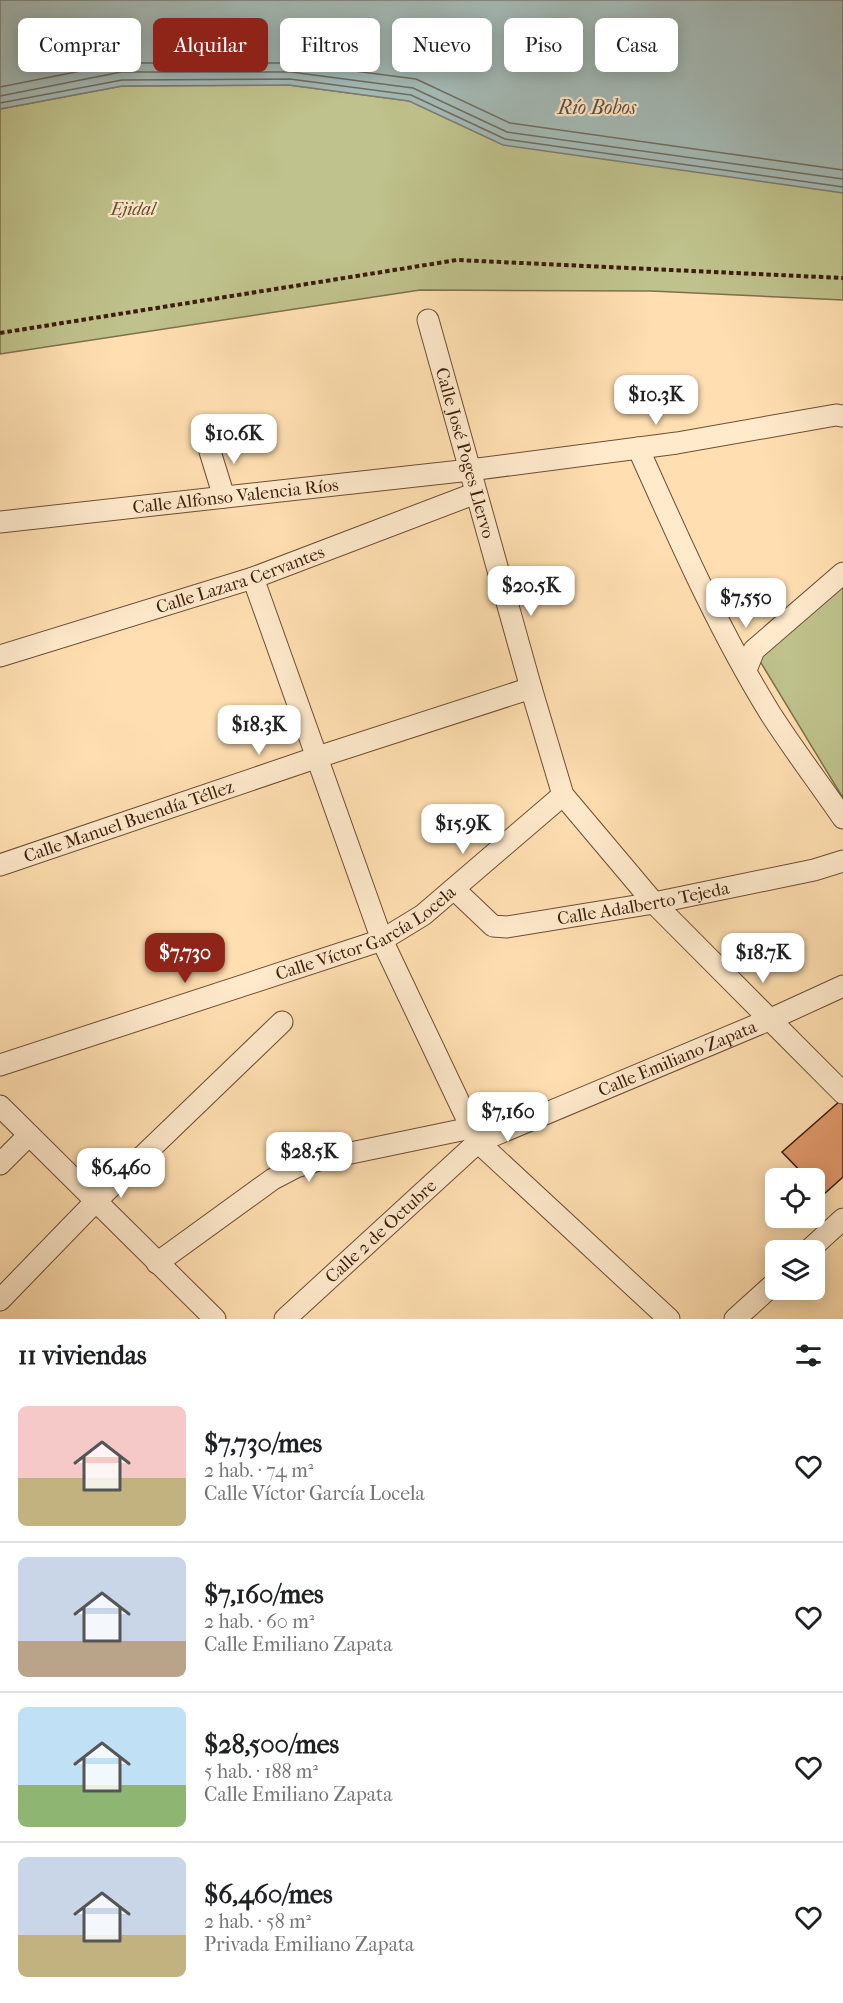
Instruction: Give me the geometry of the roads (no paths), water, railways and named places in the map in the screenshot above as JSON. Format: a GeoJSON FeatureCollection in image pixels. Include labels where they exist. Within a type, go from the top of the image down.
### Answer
{"type":"FeatureCollection","features":[{"type":"Feature","properties":{"kind":"street","name":"Calle José Poges Llervo"},"geometry":{"type":"LineString","coordinates":[[428,320],[563,795],[654,903],[843,1093]]}},
{"type":"Feature","properties":{"kind":"street","name":"Calle Alfonso Valencia Ríos"},"geometry":{"type":"LineString","coordinates":[[0,522],[470,470],[638,448],[836,415],[843,416]]}},
{"type":"Feature","properties":{"kind":"street"},"geometry":{"type":"LineString","coordinates":[[207,445],[224,497]]}},
{"type":"Feature","properties":{"kind":"street"},"geometry":{"type":"LineString","coordinates":[[638,448],[677,534],[746,670],[770,713],[843,818]]}},
{"type":"Feature","properties":{"kind":"street","name":"Calle Lazara Cervantes"},"geometry":{"type":"LineString","coordinates":[[0,656],[253,578],[476,493]]}},
{"type":"Feature","properties":{"kind":"street"},"geometry":{"type":"LineString","coordinates":[[746,670],[754,650],[843,573]]}},
{"type":"Feature","properties":{"kind":"street"},"geometry":{"type":"LineString","coordinates":[[253,578],[382,940],[475,1135],[669,1319]]}},
{"type":"Feature","properties":{"kind":"street","name":"Calle Manuel Buendía Téllez"},"geometry":{"type":"LineString","coordinates":[[0,866],[318,757],[531,688]]}},
{"type":"Feature","properties":{"kind":"street","name":"Calle Víctor García Locela"},"geometry":{"type":"LineString","coordinates":[[0,1065],[382,940],[423,915],[563,795]]}},
{"type":"Feature","properties":{"kind":"street","name":"Calle Adalberto Tejeda"},"geometry":{"type":"LineString","coordinates":[[454,889],[493,926],[507,927],[654,903],[814,870],[843,861]]}},
{"type":"Feature","properties":{"kind":"street","name":"Calle Emiliano Zapata"},"geometry":{"type":"LineString","coordinates":[[158,1263],[273,1179],[296,1167],[322,1159],[475,1135],[771,1019],[843,986]]}},
{"type":"Feature","properties":{"kind":"street"},"geometry":{"type":"LineString","coordinates":[[0,1300],[95,1202],[282,1022]]}},
{"type":"Feature","properties":{"kind":"street"},"geometry":{"type":"LineString","coordinates":[[0,1106],[215,1319]]}},
{"type":"Feature","properties":{"kind":"street"},"geometry":{"type":"LineString","coordinates":[[0,1164],[29,1135]]}},
{"type":"Feature","properties":{"kind":"street","name":"Calle 2 de Octubre"},"geometry":{"type":"LineString","coordinates":[[285,1319],[475,1135]]}},
{"type":"Feature","properties":{"kind":"street"},"geometry":{"type":"LineString","coordinates":[[820,1240],[843,1219]]}},
{"type":"Feature","properties":{"kind":"street"},"geometry":{"type":"LineString","coordinates":[[735,1319],[765,1291]]}},
{"type":"Feature","properties":{"kind":"water","name":"Río Bobos"},"geometry":{"type":"Polygon","coordinates":[[[0,0],[843,0],[843,193],[503,145],[409,101],[289,85],[122,86],[0,109],[0,0]]]}},
{"type":"Feature","properties":{"kind":"park label","name":"Ejidal"},"geometry":{"type":"Point","coordinates":[133,209]}}]}
